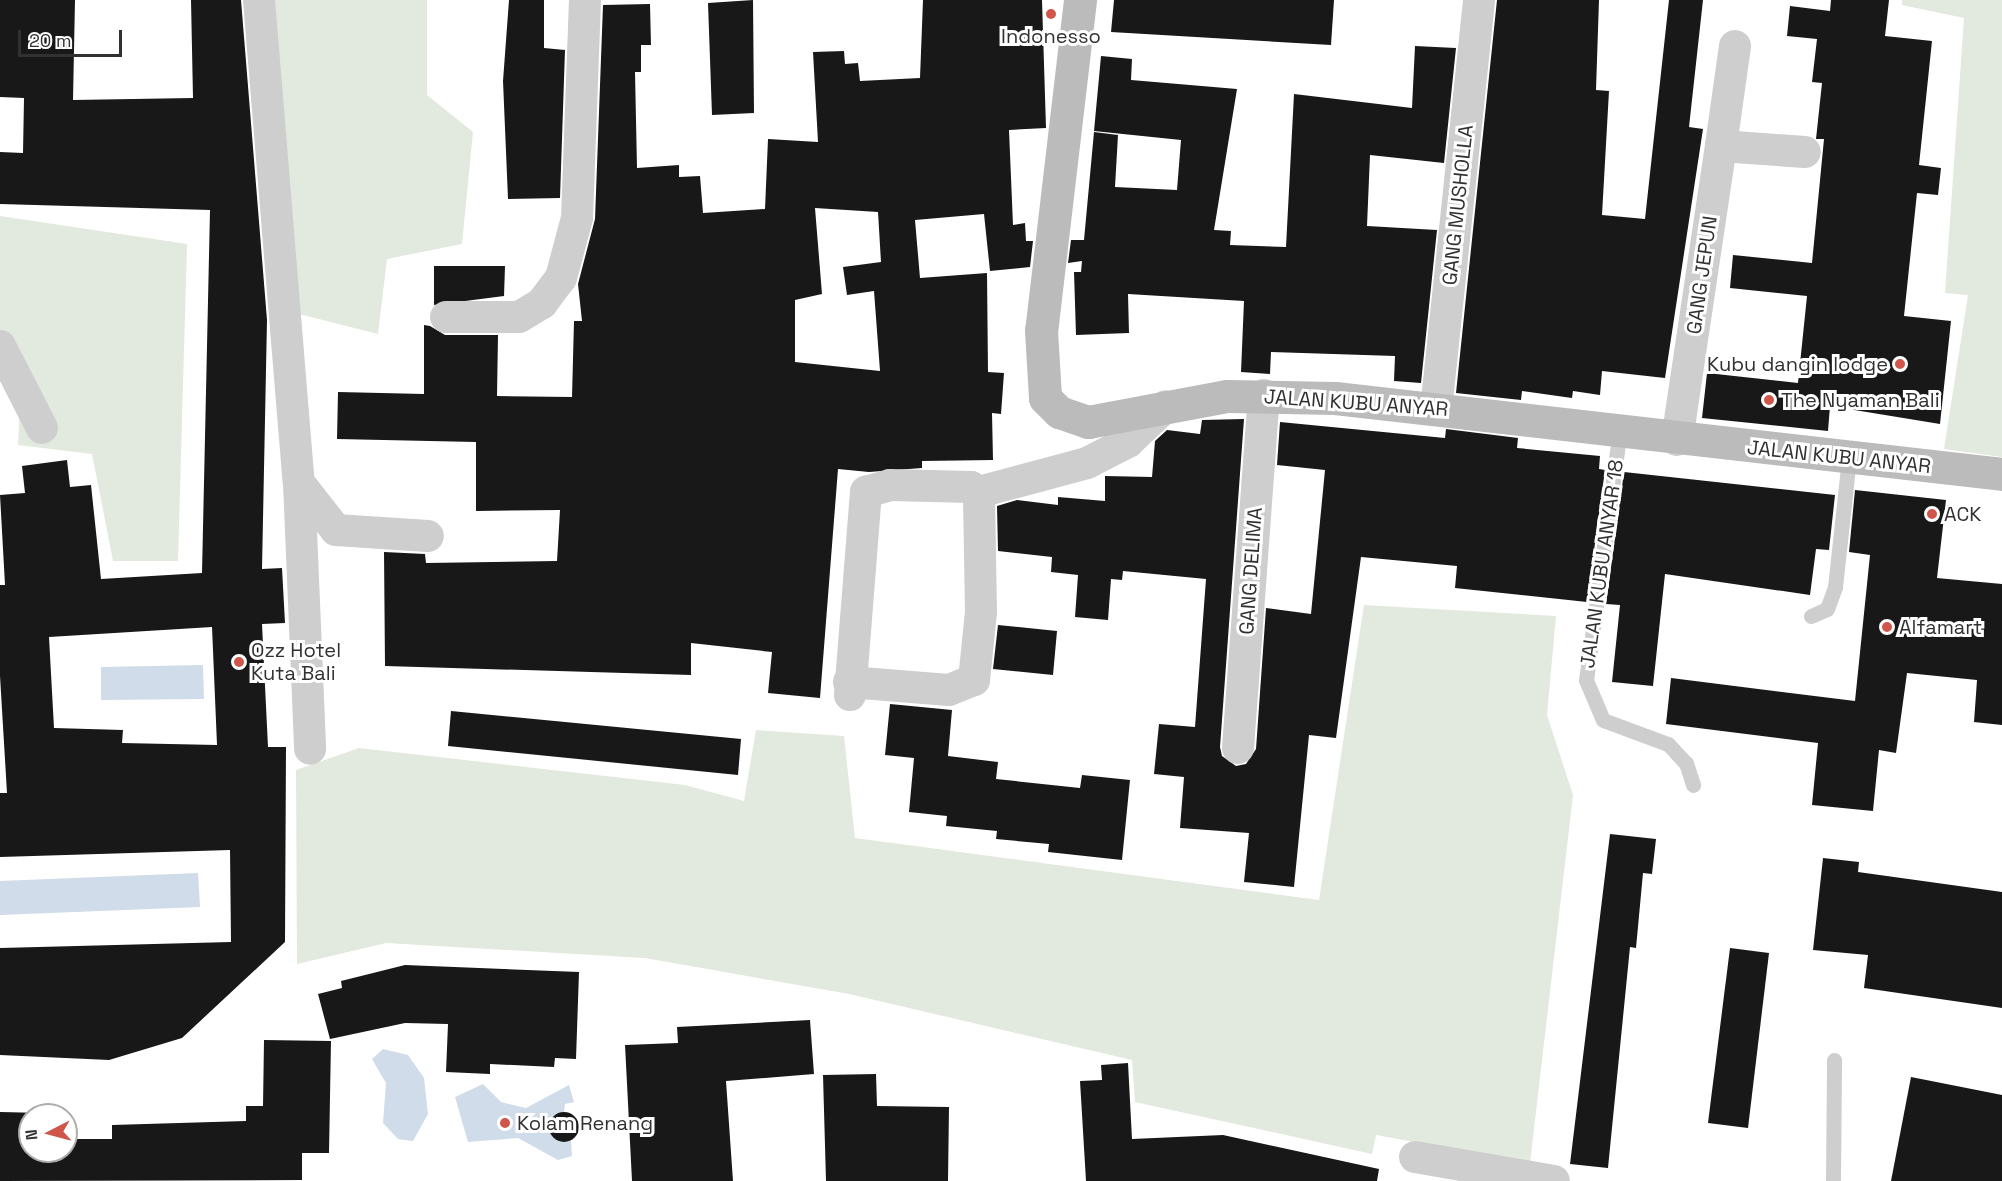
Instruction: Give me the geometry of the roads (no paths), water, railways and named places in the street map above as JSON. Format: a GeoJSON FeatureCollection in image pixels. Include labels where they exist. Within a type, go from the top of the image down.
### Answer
{"type":"FeatureCollection","features":[{"type":"Feature","properties":{"kind":"street"},"geometry":{"type":"LineString","coordinates":[[259,0],[299,483],[310,749]]}},
{"type":"Feature","properties":{"kind":"street"},"geometry":{"type":"LineString","coordinates":[[446,317],[519,317],[542,303],[561,278],[577,218],[585,0]]}},
{"type":"Feature","properties":{"kind":"street","name":"JALAN KUBU ANYAR"},"geometry":{"type":"LineString","coordinates":[[1080,0],[1041,330],[1045,398],[1059,411],[1088,422],[1166,406],[1264,395],[1620,429],[1677,440],[2002,474]]}},
{"type":"Feature","properties":{"kind":"street","name":"GANG MUSHOLLA"},"geometry":{"type":"LineString","coordinates":[[1436,410],[1479,0]]}},
{"type":"Feature","properties":{"kind":"street","name":"GANG JEPUN"},"geometry":{"type":"LineString","coordinates":[[1677,440],[1735,46]]}},
{"type":"Feature","properties":{"kind":"street"},"geometry":{"type":"LineString","coordinates":[[1721,146],[1805,152]]}},
{"type":"Feature","properties":{"kind":"street"},"geometry":{"type":"LineString","coordinates":[[0,346],[42,428]]}},
{"type":"Feature","properties":{"kind":"street","name":"GANG DELIMA"},"geometry":{"type":"LineString","coordinates":[[1238,748],[1264,395]]}},
{"type":"Feature","properties":{"kind":"street"},"geometry":{"type":"LineString","coordinates":[[979,492],[981,612],[974,680],[949,690],[849,688],[866,492],[890,485],[971,487],[979,492],[1113,452],[1166,406]]}},
{"type":"Feature","properties":{"kind":"street"},"geometry":{"type":"LineString","coordinates":[[299,483],[336,530],[428,536]]}},
{"type":"Feature","properties":{"kind":"street"},"geometry":{"type":"LineString","coordinates":[[1415,1157],[1554,1181]]}},
{"type":"Feature","properties":{"kind":"lane","name":"JALAN KUBU ANYAR 18"},"geometry":{"type":"LineString","coordinates":[[1620,429],[1586,680],[1603,720],[1668,744],[1686,763],[1693,785]]}},
{"type":"Feature","properties":{"kind":"lane"},"geometry":{"type":"LineString","coordinates":[[1811,616],[1827,609],[1835,587],[1849,458]]}},
{"type":"Feature","properties":{"kind":"lane"},"geometry":{"type":"LineString","coordinates":[[1833,1181],[1834,1060]]}},
{"type":"Feature","properties":{"kind":"place","name":"Indonesso"},"geometry":{"type":"Point","coordinates":[1051,14]}},
{"type":"Feature","properties":{"kind":"place","name":"Kubu dangin lodge"},"geometry":{"type":"Point","coordinates":[1900,364]}},
{"type":"Feature","properties":{"kind":"place","name":"The Nyaman Bali"},"geometry":{"type":"Point","coordinates":[1769,400]}},
{"type":"Feature","properties":{"kind":"place","name":"ACK"},"geometry":{"type":"Point","coordinates":[1932,514]}},
{"type":"Feature","properties":{"kind":"place","name":"Alfamart"},"geometry":{"type":"Point","coordinates":[1887,627]}},
{"type":"Feature","properties":{"kind":"place","name":"Ozz Hotel Kuta Bali"},"geometry":{"type":"Point","coordinates":[239,662]}},
{"type":"Feature","properties":{"kind":"place","name":"Kolam Renang"},"geometry":{"type":"Point","coordinates":[505,1123]}}]}
